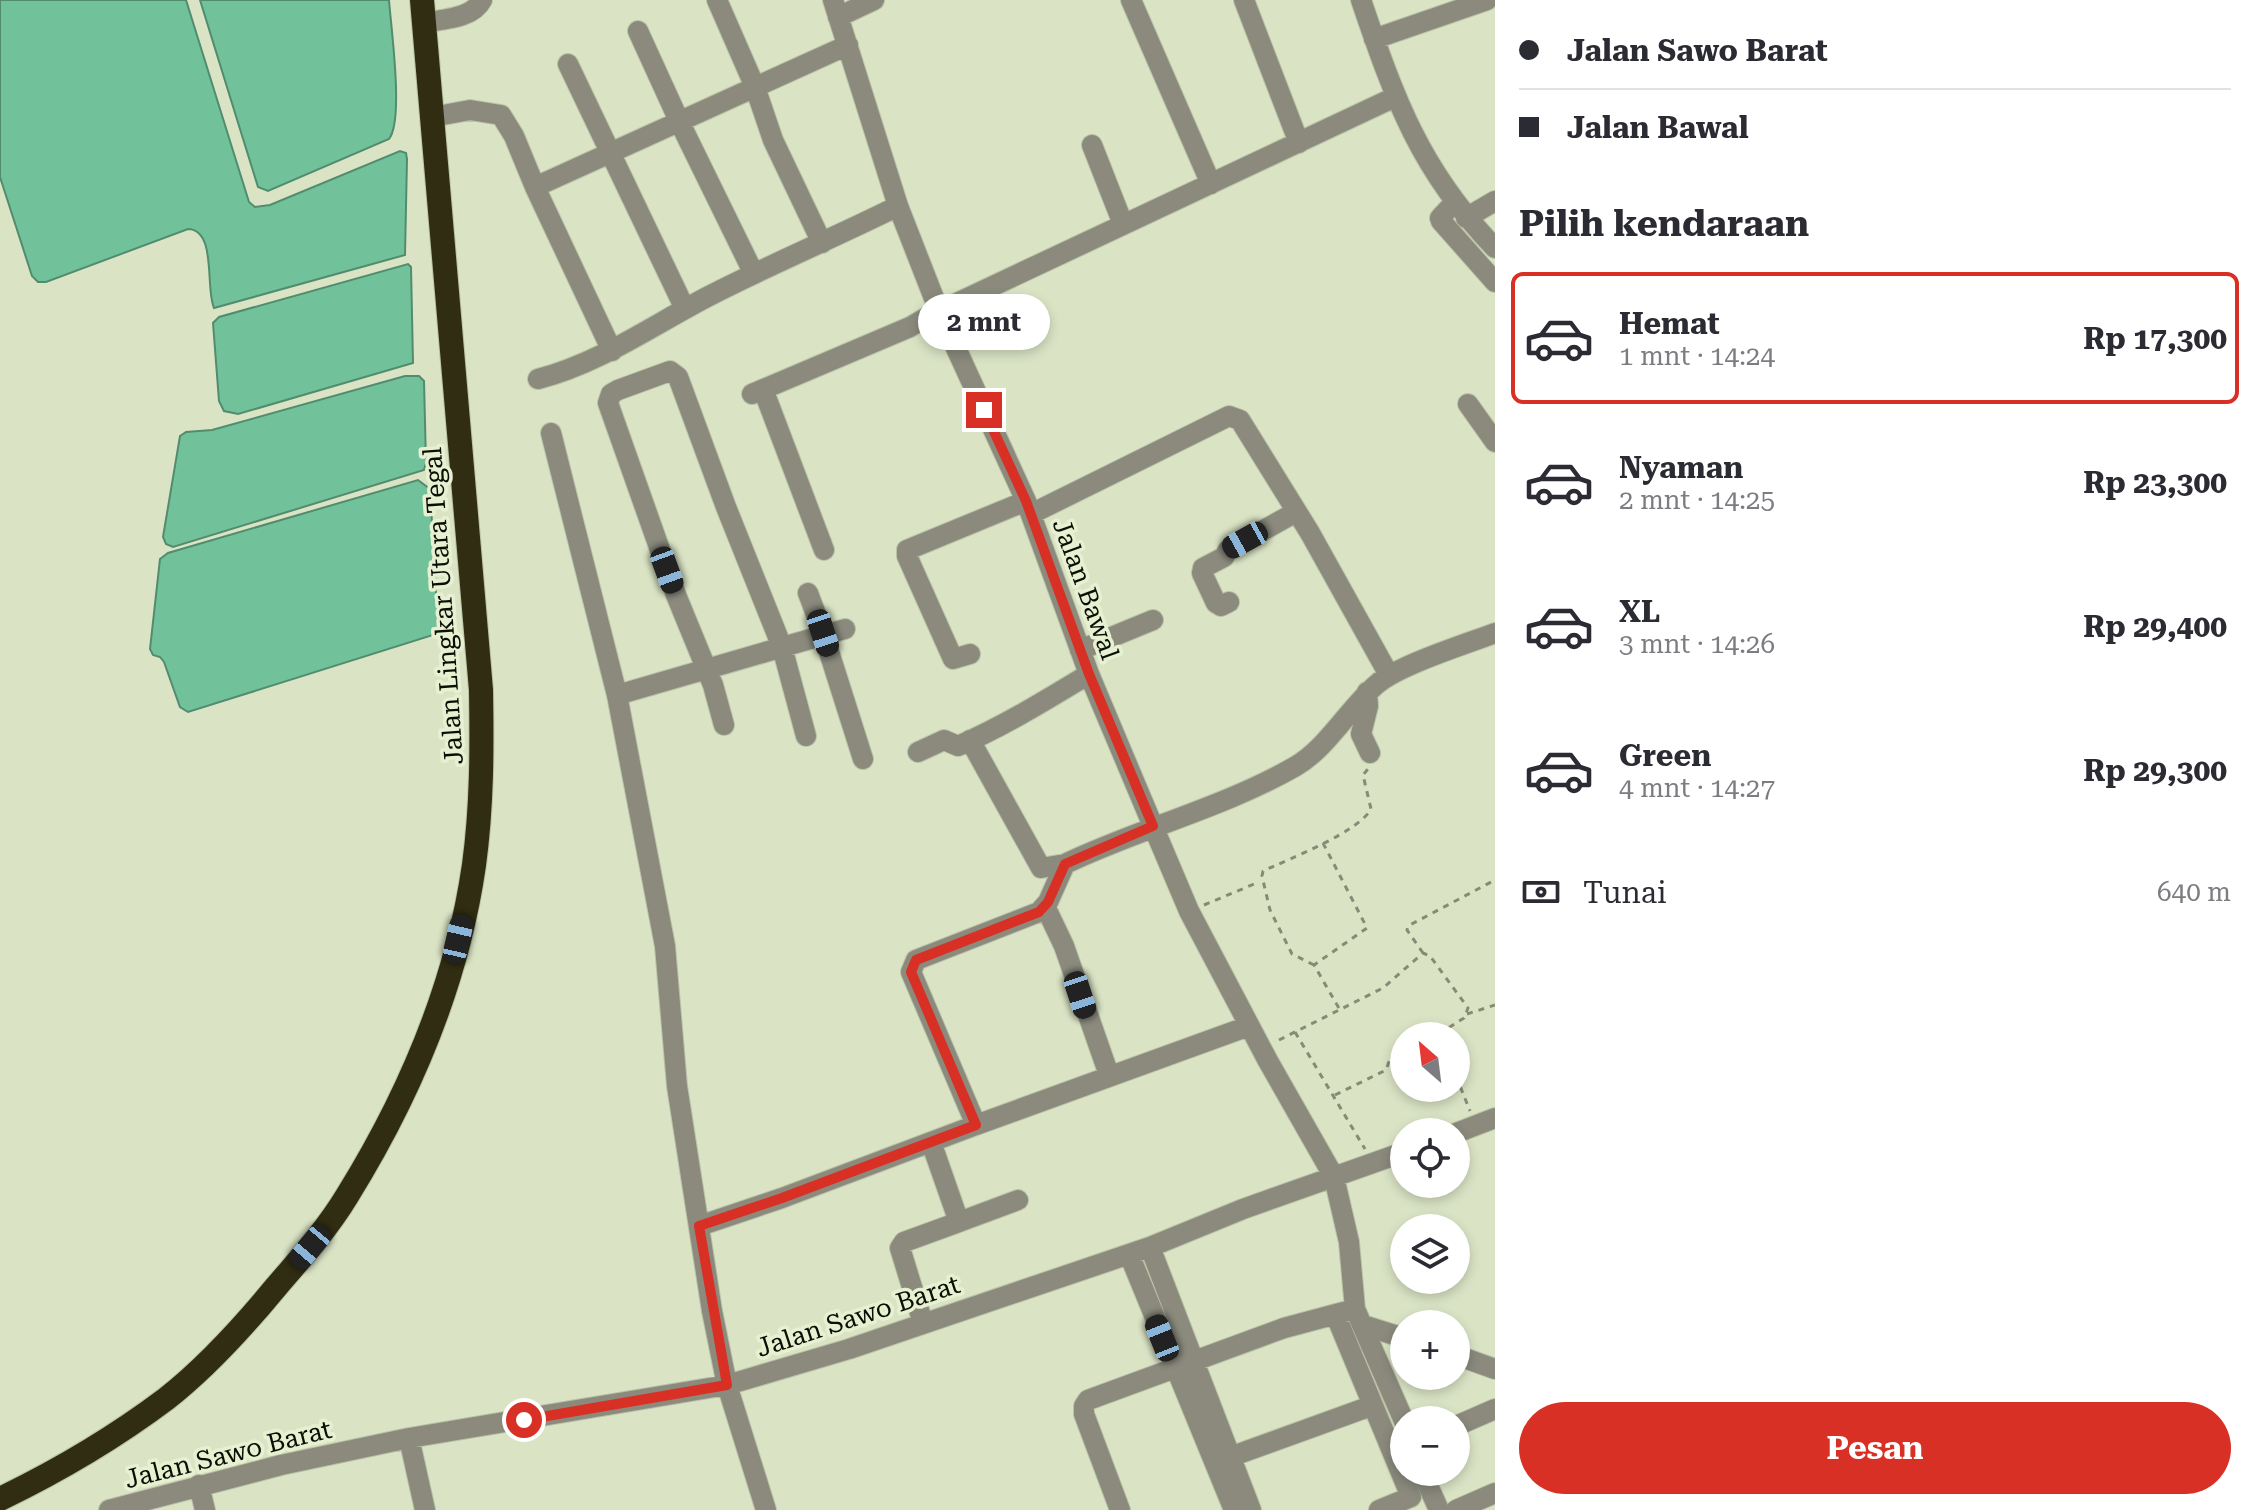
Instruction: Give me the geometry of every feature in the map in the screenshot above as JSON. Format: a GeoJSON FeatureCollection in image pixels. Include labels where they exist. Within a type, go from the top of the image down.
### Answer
{"type":"FeatureCollection","features":[{"type":"Feature","properties":{"kind":"highway","name":"Jalan Lingkar Utara Tegal"},"geometry":{"type":"LineString","coordinates":[[0,1499],[87,1453],[167,1398],[213,1358],[257,1310],[346,1199],[415,1069],[438,1009],[458,939],[474,866],[483,773],[477,621],[422,12]]}},
{"type":"Feature","properties":{"kind":"street"},"geometry":{"type":"LineString","coordinates":[[422,12],[469,13],[477,9],[482,0]]}},
{"type":"Feature","properties":{"kind":"street"},"geometry":{"type":"LineString","coordinates":[[717,0],[755,87],[773,140],[822,243]]}},
{"type":"Feature","properties":{"kind":"street"},"geometry":{"type":"LineString","coordinates":[[836,9],[874,0]]}},
{"type":"Feature","properties":{"kind":"street"},"geometry":{"type":"LineString","coordinates":[[1131,0],[1211,184]]}},
{"type":"Feature","properties":{"kind":"street"},"geometry":{"type":"LineString","coordinates":[[1244,0],[1299,143]]}},
{"type":"Feature","properties":{"kind":"street"},"geometry":{"type":"LineString","coordinates":[[1361,0],[1395,97],[1426,159],[1460,210],[1495,248]]}},
{"type":"Feature","properties":{"kind":"street"},"geometry":{"type":"LineString","coordinates":[[1374,39],[1487,0]]}},
{"type":"Feature","properties":{"kind":"street","name":"Jalan Bawal"},"geometry":{"type":"LineString","coordinates":[[836,9],[833,51],[898,206],[925,318],[1080,650],[1078,681],[1150,820],[1241,1029],[1261,1048],[1331,1178],[1349,1242],[1349,1315]]}},
{"type":"Feature","properties":{"kind":"street"},"geometry":{"type":"LineString","coordinates":[[638,31],[754,274]]}},
{"type":"Feature","properties":{"kind":"street"},"geometry":{"type":"LineString","coordinates":[[535,187],[833,51]]}},
{"type":"Feature","properties":{"kind":"street"},"geometry":{"type":"LineString","coordinates":[[568,64],[685,309]]}},
{"type":"Feature","properties":{"kind":"street"},"geometry":{"type":"LineString","coordinates":[[824,550],[758,392],[925,318],[1395,97]]}},
{"type":"Feature","properties":{"kind":"street"},"geometry":{"type":"LineString","coordinates":[[432,117],[470,110],[501,115],[514,136],[612,351]]}},
{"type":"Feature","properties":{"kind":"street"},"geometry":{"type":"LineString","coordinates":[[1092,145],[1123,224]]}},
{"type":"Feature","properties":{"kind":"street"},"geometry":{"type":"LineString","coordinates":[[1495,201],[1440,218],[1495,282]]}},
{"type":"Feature","properties":{"kind":"street"},"geometry":{"type":"LineString","coordinates":[[538,379],[612,351],[754,274],[898,206]]}},
{"type":"Feature","properties":{"kind":"street"},"geometry":{"type":"LineString","coordinates":[[724,725],[707,669],[676,595],[608,403],[611,394],[618,390],[665,372],[674,371],[678,377],[782,647],[806,736]]}},
{"type":"Feature","properties":{"kind":"street"},"geometry":{"type":"LineString","coordinates":[[1468,404],[1495,442]]}},
{"type":"Feature","properties":{"kind":"street"},"geometry":{"type":"LineString","coordinates":[[970,654],[953,659],[907,550],[1016,509],[1234,416],[1240,420],[1296,512],[1389,675]]}},
{"type":"Feature","properties":{"kind":"street"},"geometry":{"type":"LineString","coordinates":[[551,433],[617,695],[665,946],[677,1086],[727,1385],[766,1510]]}},
{"type":"Feature","properties":{"kind":"street"},"geometry":{"type":"LineString","coordinates":[[1229,602],[1221,606],[1216,603],[1202,573],[1203,568],[1224,557],[1228,550],[1296,512]]}},
{"type":"Feature","properties":{"kind":"street"},"geometry":{"type":"LineString","coordinates":[[808,593],[863,759]]}},
{"type":"Feature","properties":{"kind":"street"},"geometry":{"type":"LineString","coordinates":[[1080,650],[1153,620]]}},
{"type":"Feature","properties":{"kind":"street"},"geometry":{"type":"LineString","coordinates":[[617,695],[845,629]]}},
{"type":"Feature","properties":{"kind":"street"},"geometry":{"type":"LineString","coordinates":[[970,740],[1043,869],[1053,864],[1065,864],[1150,820],[1256,787],[1299,764],[1389,675],[1495,633]]}},
{"type":"Feature","properties":{"kind":"street"},"geometry":{"type":"LineString","coordinates":[[918,752],[944,740],[958,746],[1025,713],[1078,681]]}},
{"type":"Feature","properties":{"kind":"street"},"geometry":{"type":"LineString","coordinates":[[1368,698],[1361,734],[1370,753]]}},
{"type":"Feature","properties":{"kind":"street"},"geometry":{"type":"LineString","coordinates":[[976,1125],[911,972],[912,965],[916,960],[1039,912],[1045,906],[1065,864]]}},
{"type":"Feature","properties":{"kind":"street"},"geometry":{"type":"LineString","coordinates":[[1045,906],[1064,946],[1109,1075]]}},
{"type":"Feature","properties":{"kind":"street"},"geometry":{"type":"LineString","coordinates":[[699,1226],[1241,1029]]}},
{"type":"Feature","properties":{"kind":"street"},"geometry":{"type":"LineString","coordinates":[[931,1142],[959,1222]]}},
{"type":"Feature","properties":{"kind":"street","name":"Jalan Sawo Barat"},"geometry":{"type":"LineString","coordinates":[[109,1510],[281,1465],[409,1438],[727,1385],[1150,1247],[1243,1209],[1390,1157]]}},
{"type":"Feature","properties":{"kind":"street"},"geometry":{"type":"LineString","coordinates":[[923,1323],[900,1248],[904,1242],[1018,1200]]}},
{"type":"Feature","properties":{"kind":"street"},"geometry":{"type":"LineString","coordinates":[[1150,1247],[1182,1363]]}},
{"type":"Feature","properties":{"kind":"street"},"geometry":{"type":"LineString","coordinates":[[1129,1254],[1182,1363],[1223,1460],[1251,1510]]}},
{"type":"Feature","properties":{"kind":"street"},"geometry":{"type":"LineString","coordinates":[[1349,1315],[1371,1406],[1411,1497],[1379,1510]]}},
{"type":"Feature","properties":{"kind":"street"},"geometry":{"type":"LineString","coordinates":[[1349,1315],[1396,1406]]}},
{"type":"Feature","properties":{"kind":"street"},"geometry":{"type":"LineString","coordinates":[[1120,1510],[1084,1414],[1085,1403],[1182,1363],[1326,1316],[1349,1315],[1390,1332]]}},
{"type":"Feature","properties":{"kind":"street"},"geometry":{"type":"LineString","coordinates":[[1470,1360],[1495,1369]]}},
{"type":"Feature","properties":{"kind":"street"},"geometry":{"type":"LineString","coordinates":[[1223,1460],[1371,1406]]}},
{"type":"Feature","properties":{"kind":"street"},"geometry":{"type":"LineString","coordinates":[[1470,1420],[1495,1409]]}},
{"type":"Feature","properties":{"kind":"street"},"geometry":{"type":"LineString","coordinates":[[409,1438],[425,1510]]}},
{"type":"Feature","properties":{"kind":"street"},"geometry":{"type":"LineString","coordinates":[[1223,1460],[1234,1510]]}},
{"type":"Feature","properties":{"kind":"street"},"geometry":{"type":"LineString","coordinates":[[199,1485],[205,1510]]}},
{"type":"Feature","properties":{"kind":"street"},"geometry":{"type":"LineString","coordinates":[[1428,1486],[1439,1510]]}},
{"type":"Feature","properties":{"kind":"street"},"geometry":{"type":"LineString","coordinates":[[1456,1510],[1495,1493]]}},
{"type":"Feature","properties":{"kind":"street"},"geometry":{"type":"LineString","coordinates":[[1481,1510],[1495,1504]]}},
{"type":"Feature","properties":{"kind":"path"},"geometry":{"type":"LineString","coordinates":[[1340,1010],[1314,965],[1292,954],[1270,910],[1261,881],[1263,871],[1364,820],[1371,809],[1363,775],[1375,763],[1370,753]]}},
{"type":"Feature","properties":{"kind":"path"},"geometry":{"type":"LineString","coordinates":[[1314,965],[1367,928],[1323,843]]}},
{"type":"Feature","properties":{"kind":"path"},"geometry":{"type":"LineString","coordinates":[[1467,1014],[1468,1008],[1430,956],[1422,954],[1407,930],[1408,926],[1495,880]]}},
{"type":"Feature","properties":{"kind":"path"},"geometry":{"type":"LineString","coordinates":[[1189,911],[1261,881]]}},
{"type":"Feature","properties":{"kind":"path"},"geometry":{"type":"LineString","coordinates":[[1261,1048],[1383,988],[1422,954]]}},
{"type":"Feature","properties":{"kind":"path"},"geometry":{"type":"LineString","coordinates":[[1456,1022],[1467,1014],[1495,1005]]}},
{"type":"Feature","properties":{"kind":"path"},"geometry":{"type":"LineString","coordinates":[[1294,1032],[1335,1095],[1373,1163]]}},
{"type":"Feature","properties":{"kind":"path"},"geometry":{"type":"LineString","coordinates":[[1335,1095],[1386,1070],[1390,1059]]}},
{"type":"Feature","properties":{"kind":"path"},"geometry":{"type":"LineString","coordinates":[[1470,1097],[1486,1122]]}},
{"type":"Feature","properties":{"kind":"shaded area"},"geometry":{"type":"Polygon","coordinates":[[[0,0],[186,0],[249,202],[255,207],[270,205],[400,151],[406,153],[405,255],[214,308],[207,249],[197,232],[188,229],[46,282],[38,282],[32,276],[0,177],[0,0]]]}},
{"type":"Feature","properties":{"kind":"shaded area"},"geometry":{"type":"Polygon","coordinates":[[[200,0],[389,0],[396,113],[389,139],[268,191],[258,187],[200,0]]]}},
{"type":"Feature","properties":{"kind":"shaded area"},"geometry":{"type":"Polygon","coordinates":[[[408,264],[411,267],[413,363],[238,414],[224,411],[219,401],[213,323],[219,317],[408,264]]]}},
{"type":"Feature","properties":{"kind":"shaded area"},"geometry":{"type":"Polygon","coordinates":[[[405,376],[419,376],[424,381],[424,470],[173,547],[166,544],[163,537],[180,436],[186,432],[212,430],[405,376]]]}},
{"type":"Feature","properties":{"kind":"shaded area"},"geometry":{"type":"Polygon","coordinates":[[[418,480],[430,489],[438,627],[433,635],[188,712],[180,707],[164,662],[150,649],[160,559],[168,553],[418,480]]]}},
{"type":"Feature","properties":{"kind":"route"},"geometry":{"type":"LineString","coordinates":[[524,1420],[727,1385],[699,1226],[976,1125],[911,972],[912,965],[916,960],[1039,912],[1048,902],[1065,864],[1153,826],[1089,674],[1026,501],[984,410]]}}]}
